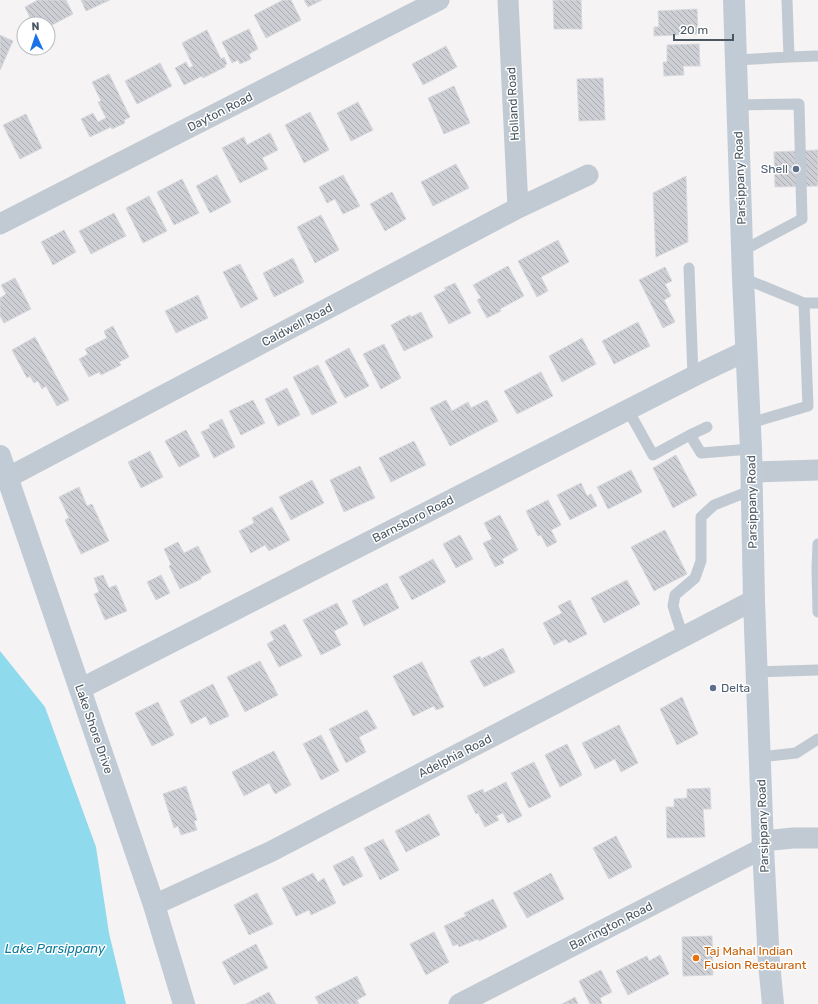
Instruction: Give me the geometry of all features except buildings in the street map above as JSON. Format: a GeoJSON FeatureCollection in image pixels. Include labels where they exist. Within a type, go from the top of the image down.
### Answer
{"type":"FeatureCollection","features":[{"type":"Feature","properties":{"kind":"main road","name":"Parsippany Road"},"geometry":{"type":"LineString","coordinates":[[734,0],[743,278],[751,449],[754,600],[763,844],[769,962],[773,1004]]}},
{"type":"Feature","properties":{"kind":"main road","name":"Lake Shore Drive"},"geometry":{"type":"LineString","coordinates":[[0,456],[154,905],[184,1004]]}},
{"type":"Feature","properties":{"kind":"street","name":"Dayton Road"},"geometry":{"type":"LineString","coordinates":[[0,224],[439,0]]}},
{"type":"Feature","properties":{"kind":"street","name":"Holland Road"},"geometry":{"type":"LineString","coordinates":[[508,0],[518,208]]}},
{"type":"Feature","properties":{"kind":"street","name":"Caldwell Road"},"geometry":{"type":"LineString","coordinates":[[7,478],[518,208],[588,175]]}},
{"type":"Feature","properties":{"kind":"street","name":"Barnsboro Road"},"geometry":{"type":"LineString","coordinates":[[80,689],[693,376],[746,351]]}},
{"type":"Feature","properties":{"kind":"street"},"geometry":{"type":"LineString","coordinates":[[752,481],[818,470]]}},
{"type":"Feature","properties":{"kind":"street","name":"Adelphia Road"},"geometry":{"type":"LineString","coordinates":[[154,905],[270,852],[754,600]]}},
{"type":"Feature","properties":{"kind":"street"},"geometry":{"type":"LineString","coordinates":[[763,844],[793,838],[818,838]]}},
{"type":"Feature","properties":{"kind":"street","name":"Barrington Road"},"geometry":{"type":"LineString","coordinates":[[459,1004],[763,844]]}},
{"type":"Feature","properties":{"kind":"lane"},"geometry":{"type":"LineString","coordinates":[[787,0],[789,57]]}},
{"type":"Feature","properties":{"kind":"lane"},"geometry":{"type":"LineString","coordinates":[[736,60],[818,56]]}},
{"type":"Feature","properties":{"kind":"lane"},"geometry":{"type":"LineString","coordinates":[[737,105],[799,104],[802,220],[742,251]]}},
{"type":"Feature","properties":{"kind":"lane"},"geometry":{"type":"LineString","coordinates":[[689,268],[693,376]]}},
{"type":"Feature","properties":{"kind":"lane"},"geometry":{"type":"LineString","coordinates":[[743,278],[804,303],[818,303]]}},
{"type":"Feature","properties":{"kind":"lane"},"geometry":{"type":"LineString","coordinates":[[750,423],[808,406],[804,303]]}},
{"type":"Feature","properties":{"kind":"lane"},"geometry":{"type":"LineString","coordinates":[[628,410],[653,455],[707,427]]}},
{"type":"Feature","properties":{"kind":"lane"},"geometry":{"type":"LineString","coordinates":[[690,435],[701,452],[751,449]]}},
{"type":"Feature","properties":{"kind":"lane"},"geometry":{"type":"LineString","coordinates":[[684,637],[673,606],[675,595],[695,578],[700,561],[701,517],[714,505],[752,481]]}},
{"type":"Feature","properties":{"kind":"lane"},"geometry":{"type":"LineString","coordinates":[[818,544],[818,612]]}},
{"type":"Feature","properties":{"kind":"lane"},"geometry":{"type":"LineString","coordinates":[[757,672],[818,670]]}},
{"type":"Feature","properties":{"kind":"lane"},"geometry":{"type":"LineString","coordinates":[[760,757],[796,754],[818,740]]}},
{"type":"Feature","properties":{"kind":"water","name":"Lake Parsippany"},"geometry":{"type":"Polygon","coordinates":[[[0,651],[45,707],[96,847],[109,933],[126,1004],[0,1004],[0,651]]]}},
{"type":"Feature","properties":{"kind":"place","name":"Shell"},"geometry":{"type":"Point","coordinates":[796,169]}},
{"type":"Feature","properties":{"kind":"place","name":"Delta"},"geometry":{"type":"Point","coordinates":[713,688]}},
{"type":"Feature","properties":{"kind":"place","name":"Taj Mahal Indian Fusion Restaurant"},"geometry":{"type":"Point","coordinates":[696,958]}}]}
